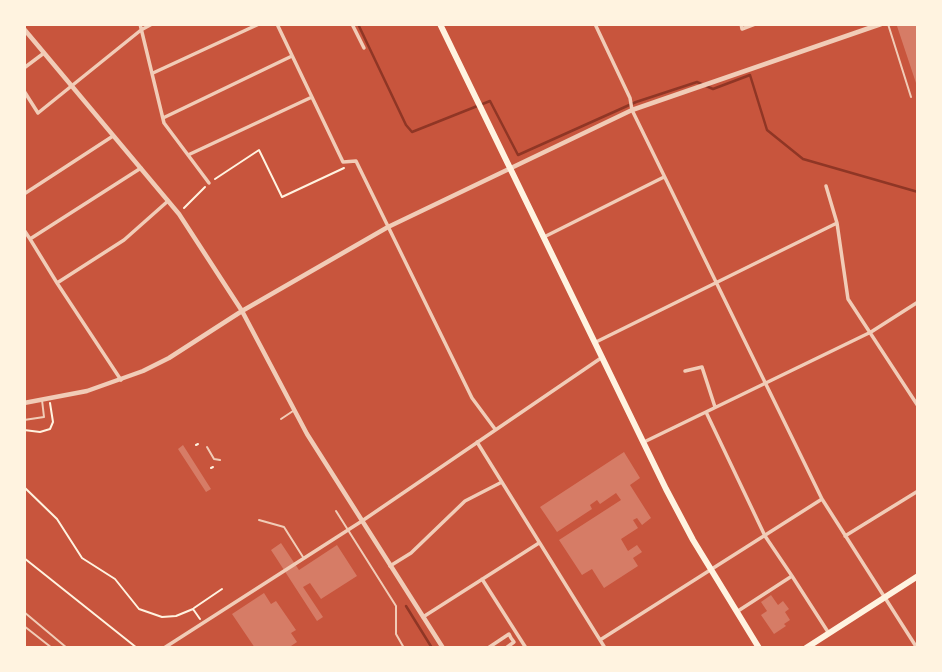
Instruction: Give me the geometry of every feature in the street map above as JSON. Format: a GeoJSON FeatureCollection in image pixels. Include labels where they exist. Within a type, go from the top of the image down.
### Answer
{"type":"FeatureCollection","features":[{"type":"Feature","properties":{"kind":"main road"},"geometry":{"type":"LineString","coordinates":[[440,24],[688,530],[759,648]]}},
{"type":"Feature","properties":{"kind":"main road"},"geometry":{"type":"LineString","coordinates":[[806,648],[918,576]]}},
{"type":"Feature","properties":{"kind":"street"},"geometry":{"type":"LineString","coordinates":[[24,91],[38,113],[140,27],[152,24]]}},
{"type":"Feature","properties":{"kind":"street"},"geometry":{"type":"LineString","coordinates":[[153,73],[259,24]]}},
{"type":"Feature","properties":{"kind":"street"},"geometry":{"type":"LineString","coordinates":[[277,24],[342,162],[356,161],[472,398],[495,429]]}},
{"type":"Feature","properties":{"kind":"street"},"geometry":{"type":"LineString","coordinates":[[352,24],[363,48]]}},
{"type":"Feature","properties":{"kind":"street"},"geometry":{"type":"LineString","coordinates":[[595,24],[664,177],[822,499],[917,648]]}},
{"type":"Feature","properties":{"kind":"street"},"geometry":{"type":"LineString","coordinates":[[741,24],[742,29],[755,24]]}},
{"type":"Feature","properties":{"kind":"street"},"geometry":{"type":"LineString","coordinates":[[24,403],[88,391],[121,380],[169,358],[242,311],[388,227],[632,110],[877,25]]}},
{"type":"Feature","properties":{"kind":"street"},"geometry":{"type":"LineString","coordinates":[[140,27],[164,123],[209,183]]}},
{"type":"Feature","properties":{"kind":"street"},"geometry":{"type":"LineString","coordinates":[[24,29],[178,214],[242,311],[293,411],[443,648]]}},
{"type":"Feature","properties":{"kind":"street"},"geometry":{"type":"LineString","coordinates":[[24,68],[44,53]]}},
{"type":"Feature","properties":{"kind":"street"},"geometry":{"type":"LineString","coordinates":[[163,118],[292,56]]}},
{"type":"Feature","properties":{"kind":"street"},"geometry":{"type":"LineString","coordinates":[[188,155],[312,97]]}},
{"type":"Feature","properties":{"kind":"street"},"geometry":{"type":"LineString","coordinates":[[24,194],[113,136]]}},
{"type":"Feature","properties":{"kind":"street"},"geometry":{"type":"LineString","coordinates":[[30,239],[141,168]]}},
{"type":"Feature","properties":{"kind":"street"},"geometry":{"type":"LineString","coordinates":[[544,237],[664,177]]}},
{"type":"Feature","properties":{"kind":"street"},"geometry":{"type":"LineString","coordinates":[[826,186],[837,223],[848,299],[918,406]]}},
{"type":"Feature","properties":{"kind":"street"},"geometry":{"type":"LineString","coordinates":[[57,283],[124,240],[168,201]]}},
{"type":"Feature","properties":{"kind":"street"},"geometry":{"type":"LineString","coordinates":[[596,342],[837,223]]}},
{"type":"Feature","properties":{"kind":"street"},"geometry":{"type":"LineString","coordinates":[[24,230],[121,380]]}},
{"type":"Feature","properties":{"kind":"street"},"geometry":{"type":"LineString","coordinates":[[644,442],[870,332],[918,302]]}},
{"type":"Feature","properties":{"kind":"street"},"geometry":{"type":"LineString","coordinates":[[164,648],[221,614],[362,521],[602,356]]}},
{"type":"Feature","properties":{"kind":"street"},"geometry":{"type":"LineString","coordinates":[[685,371],[702,367],[715,407]]}},
{"type":"Feature","properties":{"kind":"street"},"geometry":{"type":"LineString","coordinates":[[706,412],[765,536],[828,632]]}},
{"type":"Feature","properties":{"kind":"street"},"geometry":{"type":"LineString","coordinates":[[477,442],[605,648]]}},
{"type":"Feature","properties":{"kind":"street"},"geometry":{"type":"LineString","coordinates":[[390,566],[411,553],[465,501],[502,482]]}},
{"type":"Feature","properties":{"kind":"street"},"geometry":{"type":"LineString","coordinates":[[845,536],[918,491]]}},
{"type":"Feature","properties":{"kind":"street"},"geometry":{"type":"LineString","coordinates":[[600,640],[822,499]]}},
{"type":"Feature","properties":{"kind":"street"},"geometry":{"type":"LineString","coordinates":[[423,617],[540,543]]}},
{"type":"Feature","properties":{"kind":"street"},"geometry":{"type":"LineString","coordinates":[[736,613],[792,576]]}},
{"type":"Feature","properties":{"kind":"street"},"geometry":{"type":"LineString","coordinates":[[482,579],[526,648]]}},
{"type":"Feature","properties":{"kind":"street"},"geometry":{"type":"LineString","coordinates":[[488,648],[509,634],[514,642],[506,648]]}},
{"type":"Feature","properties":{"kind":"street"},"geometry":{"type":"LineString","coordinates":[[511,638],[517,634]]}},
{"type":"Feature","properties":{"kind":"lane"},"geometry":{"type":"LineString","coordinates":[[888,24],[911,97]]}},
{"type":"Feature","properties":{"kind":"lane"},"geometry":{"type":"LineString","coordinates":[[24,420],[44,417],[42,400]]}},
{"type":"Feature","properties":{"kind":"lane"},"geometry":{"type":"LineString","coordinates":[[281,419],[293,411]]}},
{"type":"Feature","properties":{"kind":"lane"},"geometry":{"type":"LineString","coordinates":[[206,447],[214,459],[220,460]]}},
{"type":"Feature","properties":{"kind":"lane"},"geometry":{"type":"LineString","coordinates":[[336,512],[396,606],[396,634],[404,648]]}},
{"type":"Feature","properties":{"kind":"lane"},"geometry":{"type":"LineString","coordinates":[[259,520],[284,527],[304,558]]}},
{"type":"Feature","properties":{"kind":"lane"},"geometry":{"type":"LineString","coordinates":[[24,612],[67,648]]}},
{"type":"Feature","properties":{"kind":"lane"},"geometry":{"type":"LineString","coordinates":[[24,626],[52,648]]}},
{"type":"Feature","properties":{"kind":"path"},"geometry":{"type":"LineString","coordinates":[[178,214],[209,183],[259,150],[282,197],[344,168],[342,162]]}},
{"type":"Feature","properties":{"kind":"path"},"geometry":{"type":"LineString","coordinates":[[24,487],[57,519],[82,558],[115,579],[139,609],[162,617],[176,616],[193,609],[222,589]]}},
{"type":"Feature","properties":{"kind":"path"},"geometry":{"type":"LineString","coordinates":[[24,558],[137,648]]}},
{"type":"Feature","properties":{"kind":"path"},"geometry":{"type":"LineString","coordinates":[[193,609],[204,623]]}},
{"type":"Feature","properties":{"kind":"building"},"geometry":{"type":"Polygon","coordinates":[[[918,24],[918,89],[897,26],[918,24]]]}},
{"type":"Feature","properties":{"kind":"building"},"geometry":{"type":"Polygon","coordinates":[[[183,445],[211,489],[206,492],[178,449],[183,445]]]}},
{"type":"Feature","properties":{"kind":"building"},"geometry":{"type":"Polygon","coordinates":[[[624,452],[640,478],[630,485],[651,518],[642,525],[637,518],[633,520],[638,528],[621,539],[628,551],[637,545],[642,552],[633,558],[638,566],[604,588],[592,569],[582,575],[559,540],[621,500],[616,493],[600,504],[597,500],[590,505],[592,509],[557,532],[540,507],[624,452]]]}},
{"type":"Feature","properties":{"kind":"building"},"geometry":{"type":"Polygon","coordinates":[[[281,543],[299,570],[337,545],[357,576],[321,599],[310,583],[303,587],[323,617],[317,621],[271,550],[281,543]]]}},
{"type":"Feature","properties":{"kind":"building"},"geometry":{"type":"Polygon","coordinates":[[[264,593],[271,604],[276,601],[296,630],[291,633],[297,642],[288,648],[255,648],[232,614],[264,593]]]}},
{"type":"Feature","properties":{"kind":"building"},"geometry":{"type":"Polygon","coordinates":[[[771,595],[778,605],[783,601],[789,609],[785,612],[790,620],[774,634],[761,615],[767,611],[761,602],[771,595]]]}},
{"type":"Feature","properties":{"kind":"waterway"},"geometry":{"type":"LineString","coordinates":[[358,24],[406,125],[412,132],[490,101],[518,155],[636,102],[697,82],[713,89],[750,75],[767,130],[803,159],[918,192]]}},
{"type":"Feature","properties":{"kind":"waterway"},"geometry":{"type":"LineString","coordinates":[[406,606],[432,648]]}}]}
